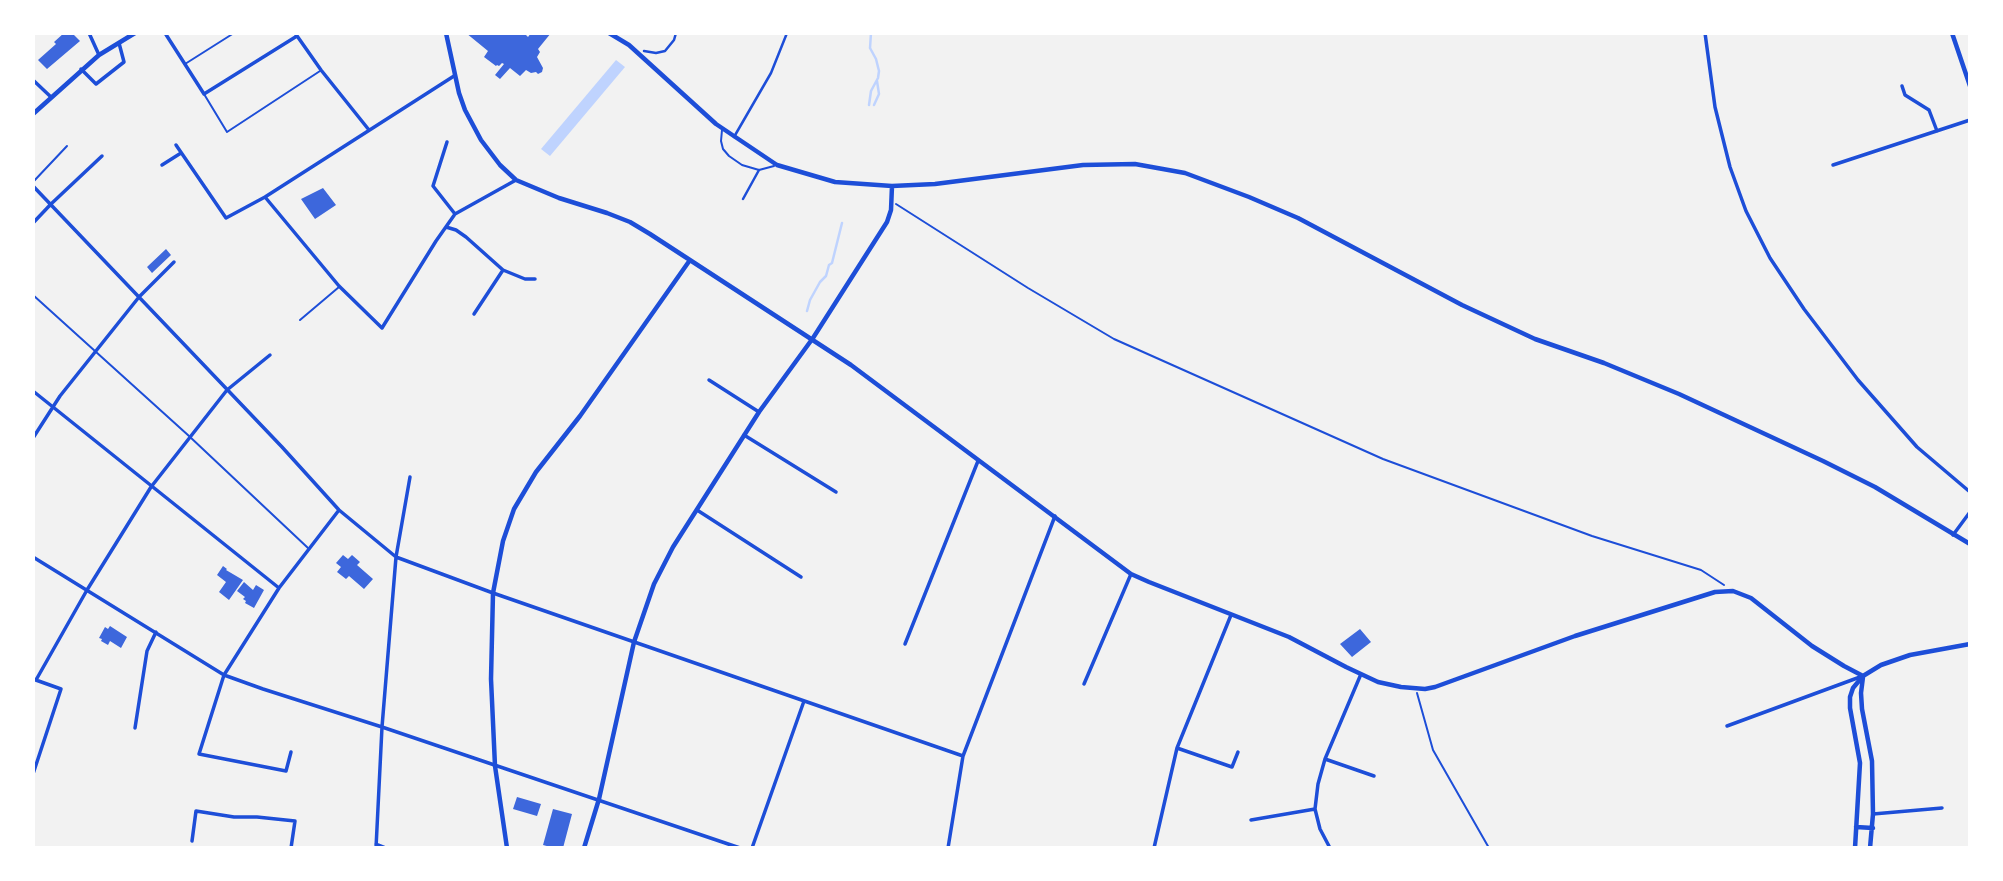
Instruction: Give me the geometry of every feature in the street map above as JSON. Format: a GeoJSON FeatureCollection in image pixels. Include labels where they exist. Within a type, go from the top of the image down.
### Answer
{"type":"FeatureCollection","features":[{"type":"Feature","properties":{"kind":"street"},"geometry":{"type":"LineString","coordinates":[[89,33],[99,55]]}},
{"type":"Feature","properties":{"kind":"street"},"geometry":{"type":"LineString","coordinates":[[33,114],[99,55],[135,33]]}},
{"type":"Feature","properties":{"kind":"street"},"geometry":{"type":"LineString","coordinates":[[165,33],[204,94],[296,35],[369,131]]}},
{"type":"Feature","properties":{"kind":"street"},"geometry":{"type":"LineString","coordinates":[[446,33],[454,76],[465,110],[481,139],[500,165],[516,180],[630,222],[813,338],[1131,573],[1289,637],[1385,685],[1435,687],[1575,636],[1715,592],[1733,591],[1751,598],[1812,646],[1863,676]]}},
{"type":"Feature","properties":{"kind":"street"},"geometry":{"type":"LineString","coordinates":[[608,33],[629,45],[734,137],[777,165],[835,182],[892,186],[935,184],[1083,165],[1135,164],[1185,173],[1249,197],[1298,218],[1462,305],[1535,339],[1604,363],[1679,394],[1823,461],[1875,487],[1970,544]]}},
{"type":"Feature","properties":{"kind":"street"},"geometry":{"type":"LineString","coordinates":[[644,51],[660,54],[674,40],[676,33]]}},
{"type":"Feature","properties":{"kind":"street"},"geometry":{"type":"LineString","coordinates":[[734,137],[771,73],[787,33]]}},
{"type":"Feature","properties":{"kind":"street"},"geometry":{"type":"LineString","coordinates":[[1705,33],[1715,107],[1730,167],[1746,211],[1770,258],[1804,309],[1858,380],[1917,447],[1970,492]]}},
{"type":"Feature","properties":{"kind":"street"},"geometry":{"type":"LineString","coordinates":[[1952,33],[1970,86]]}},
{"type":"Feature","properties":{"kind":"street"},"geometry":{"type":"LineString","coordinates":[[82,69],[96,84],[124,61],[119,43]]}},
{"type":"Feature","properties":{"kind":"street"},"geometry":{"type":"LineString","coordinates":[[176,145],[226,218],[265,197],[454,76]]}},
{"type":"Feature","properties":{"kind":"street"},"geometry":{"type":"LineString","coordinates":[[33,80],[51,97]]}},
{"type":"Feature","properties":{"kind":"street"},"geometry":{"type":"LineString","coordinates":[[1902,86],[1905,95],[1929,110],[1937,131]]}},
{"type":"Feature","properties":{"kind":"street"},"geometry":{"type":"LineString","coordinates":[[1833,165],[1970,120]]}},
{"type":"Feature","properties":{"kind":"street"},"geometry":{"type":"LineString","coordinates":[[447,142],[433,186],[455,214]]}},
{"type":"Feature","properties":{"kind":"street"},"geometry":{"type":"LineString","coordinates":[[162,165],[181,153]]}},
{"type":"Feature","properties":{"kind":"street"},"geometry":{"type":"LineString","coordinates":[[33,223],[102,156]]}},
{"type":"Feature","properties":{"kind":"street"},"geometry":{"type":"LineString","coordinates":[[743,199],[760,170]]}},
{"type":"Feature","properties":{"kind":"street"},"geometry":{"type":"LineString","coordinates":[[265,197],[339,286],[382,328],[455,214],[516,180]]}},
{"type":"Feature","properties":{"kind":"street"},"geometry":{"type":"LineString","coordinates":[[33,184],[339,510],[396,557],[963,756]]}},
{"type":"Feature","properties":{"kind":"street"},"geometry":{"type":"LineString","coordinates":[[584,848],[599,799],[634,642],[658,575],[744,435],[813,338],[887,222],[892,186]]}},
{"type":"Feature","properties":{"kind":"street"},"geometry":{"type":"LineString","coordinates":[[446,227],[467,237],[503,270],[525,279],[535,279]]}},
{"type":"Feature","properties":{"kind":"street"},"geometry":{"type":"LineString","coordinates":[[507,848],[495,766],[491,679],[493,593],[503,541],[514,509],[536,472],[580,416],[690,260]]}},
{"type":"Feature","properties":{"kind":"street"},"geometry":{"type":"LineString","coordinates":[[33,438],[52,407],[139,296],[174,262]]}},
{"type":"Feature","properties":{"kind":"street"},"geometry":{"type":"LineString","coordinates":[[474,314],[503,270]]}},
{"type":"Feature","properties":{"kind":"street"},"geometry":{"type":"LineString","coordinates":[[33,774],[36,758],[61,689],[35,680],[151,487],[227,390],[270,355]]}},
{"type":"Feature","properties":{"kind":"street"},"geometry":{"type":"LineString","coordinates":[[709,380],[759,412]]}},
{"type":"Feature","properties":{"kind":"street"},"geometry":{"type":"LineString","coordinates":[[33,391],[279,588]]}},
{"type":"Feature","properties":{"kind":"street"},"geometry":{"type":"LineString","coordinates":[[744,435],[836,492]]}},
{"type":"Feature","properties":{"kind":"street"},"geometry":{"type":"LineString","coordinates":[[905,644],[979,460]]}},
{"type":"Feature","properties":{"kind":"street"},"geometry":{"type":"LineString","coordinates":[[386,848],[376,846],[382,727],[396,557],[410,477]]}},
{"type":"Feature","properties":{"kind":"street"},"geometry":{"type":"LineString","coordinates":[[290,752],[286,771],[199,754],[224,675],[279,588],[339,510]]}},
{"type":"Feature","properties":{"kind":"street"},"geometry":{"type":"LineString","coordinates":[[697,510],[801,577]]}},
{"type":"Feature","properties":{"kind":"street"},"geometry":{"type":"LineString","coordinates":[[1953,535],[1970,512]]}},
{"type":"Feature","properties":{"kind":"street"},"geometry":{"type":"LineString","coordinates":[[948,848],[963,756],[1055,516]]}},
{"type":"Feature","properties":{"kind":"street"},"geometry":{"type":"LineString","coordinates":[[33,557],[224,675],[740,848]]}},
{"type":"Feature","properties":{"kind":"street"},"geometry":{"type":"LineString","coordinates":[[1084,684],[1131,573]]}},
{"type":"Feature","properties":{"kind":"street"},"geometry":{"type":"LineString","coordinates":[[1154,848],[1177,748],[1231,614]]}},
{"type":"Feature","properties":{"kind":"street"},"geometry":{"type":"LineString","coordinates":[[135,728],[147,651],[156,632]]}},
{"type":"Feature","properties":{"kind":"street"},"geometry":{"type":"LineString","coordinates":[[1855,848],[1860,763],[1850,697],[1853,688],[1871,670],[1910,654],[1970,644]]}},
{"type":"Feature","properties":{"kind":"street"},"geometry":{"type":"LineString","coordinates":[[1329,848],[1315,809],[1318,784],[1325,759],[1361,674]]}},
{"type":"Feature","properties":{"kind":"street"},"geometry":{"type":"LineString","coordinates":[[1727,726],[1863,676]]}},
{"type":"Feature","properties":{"kind":"street"},"geometry":{"type":"LineString","coordinates":[[1863,676],[1862,709],[1872,761],[1871,848]]}},
{"type":"Feature","properties":{"kind":"street"},"geometry":{"type":"LineString","coordinates":[[752,848],[804,701]]}},
{"type":"Feature","properties":{"kind":"street"},"geometry":{"type":"LineString","coordinates":[[1177,748],[1232,767],[1238,752]]}},
{"type":"Feature","properties":{"kind":"street"},"geometry":{"type":"LineString","coordinates":[[1325,759],[1374,776]]}},
{"type":"Feature","properties":{"kind":"street"},"geometry":{"type":"LineString","coordinates":[[1860,763],[1872,761]]}},
{"type":"Feature","properties":{"kind":"street"},"geometry":{"type":"LineString","coordinates":[[1873,814],[1942,808]]}},
{"type":"Feature","properties":{"kind":"street"},"geometry":{"type":"LineString","coordinates":[[1251,820],[1315,809]]}},
{"type":"Feature","properties":{"kind":"street"},"geometry":{"type":"LineString","coordinates":[[192,841],[196,811],[233,817],[295,821],[291,848]]}},
{"type":"Feature","properties":{"kind":"street"},"geometry":{"type":"LineString","coordinates":[[1856,827],[1873,828]]}},
{"type":"Feature","properties":{"kind":"lane"},"geometry":{"type":"LineString","coordinates":[[184,64],[234,33]]}},
{"type":"Feature","properties":{"kind":"lane"},"geometry":{"type":"LineString","coordinates":[[204,94],[227,132],[321,71]]}},
{"type":"Feature","properties":{"kind":"lane"},"geometry":{"type":"LineString","coordinates":[[722,129],[723,149],[742,165],[760,170],[777,165]]}},
{"type":"Feature","properties":{"kind":"lane"},"geometry":{"type":"LineString","coordinates":[[33,184],[67,146]]}},
{"type":"Feature","properties":{"kind":"lane"},"geometry":{"type":"LineString","coordinates":[[300,320],[339,286]]}},
{"type":"Feature","properties":{"kind":"lane"},"geometry":{"type":"LineString","coordinates":[[33,295],[309,549]]}},
{"type":"Feature","properties":{"kind":"path"},"geometry":{"type":"LineString","coordinates":[[892,201],[1114,339],[1383,459],[1592,536],[1701,570],[1733,591]]}},
{"type":"Feature","properties":{"kind":"path"},"geometry":{"type":"LineString","coordinates":[[1416,688],[1433,750],[1489,848]]}},
{"type":"Feature","properties":{"kind":"water"},"geometry":{"type":"Polygon","coordinates":[[[616,60],[625,67],[550,156],[541,149],[616,60]]]}},
{"type":"Feature","properties":{"kind":"building"},"geometry":{"type":"Polygon","coordinates":[[[64,33],[72,33],[80,41],[47,69],[38,60],[64,33]]]}},
{"type":"Feature","properties":{"kind":"building"},"geometry":{"type":"Polygon","coordinates":[[[466,33],[528,33],[528,37],[531,33],[551,33],[538,49],[540,52],[537,57],[543,68],[542,72],[538,74],[526,70],[520,76],[510,68],[500,79],[495,75],[504,64],[496,66],[484,57],[488,51],[466,33]]]}},
{"type":"Feature","properties":{"kind":"building"},"geometry":{"type":"Polygon","coordinates":[[[323,188],[336,205],[315,219],[301,199],[323,188]]]}},
{"type":"Feature","properties":{"kind":"building"},"geometry":{"type":"Polygon","coordinates":[[[166,249],[171,255],[152,273],[147,267],[166,249]]]}},
{"type":"Feature","properties":{"kind":"building"},"geometry":{"type":"Polygon","coordinates":[[[343,555],[348,559],[352,555],[360,562],[357,565],[373,579],[364,589],[349,576],[346,579],[337,572],[341,567],[336,563],[343,555]]]}},
{"type":"Feature","properties":{"kind":"building"},"geometry":{"type":"Polygon","coordinates":[[[223,566],[243,580],[229,600],[219,592],[226,582],[217,575],[223,566]]]}},
{"type":"Feature","properties":{"kind":"building"},"geometry":{"type":"Polygon","coordinates":[[[244,582],[253,590],[256,585],[264,590],[254,608],[245,603],[245,597],[237,591],[244,582]]]}},
{"type":"Feature","properties":{"kind":"building"},"geometry":{"type":"Polygon","coordinates":[[[110,626],[127,637],[121,648],[110,641],[108,645],[99,638],[105,627],[108,629],[110,626]]]}},
{"type":"Feature","properties":{"kind":"building"},"geometry":{"type":"Polygon","coordinates":[[[1360,629],[1371,642],[1352,657],[1340,644],[1360,629]]]}},
{"type":"Feature","properties":{"kind":"building"},"geometry":{"type":"Polygon","coordinates":[[[517,797],[541,804],[537,816],[513,809],[517,797]]]}},
{"type":"Feature","properties":{"kind":"building"},"geometry":{"type":"Polygon","coordinates":[[[553,809],[572,814],[563,848],[543,845],[553,809]]]}},
{"type":"Feature","properties":{"kind":"waterway"},"geometry":{"type":"LineString","coordinates":[[869,105],[879,71],[870,48],[871,33]]}},
{"type":"Feature","properties":{"kind":"waterway"},"geometry":{"type":"LineString","coordinates":[[874,105],[879,94],[877,81]]}},
{"type":"Feature","properties":{"kind":"waterway"},"geometry":{"type":"LineString","coordinates":[[807,311],[810,300],[832,263],[842,223]]}}]}
